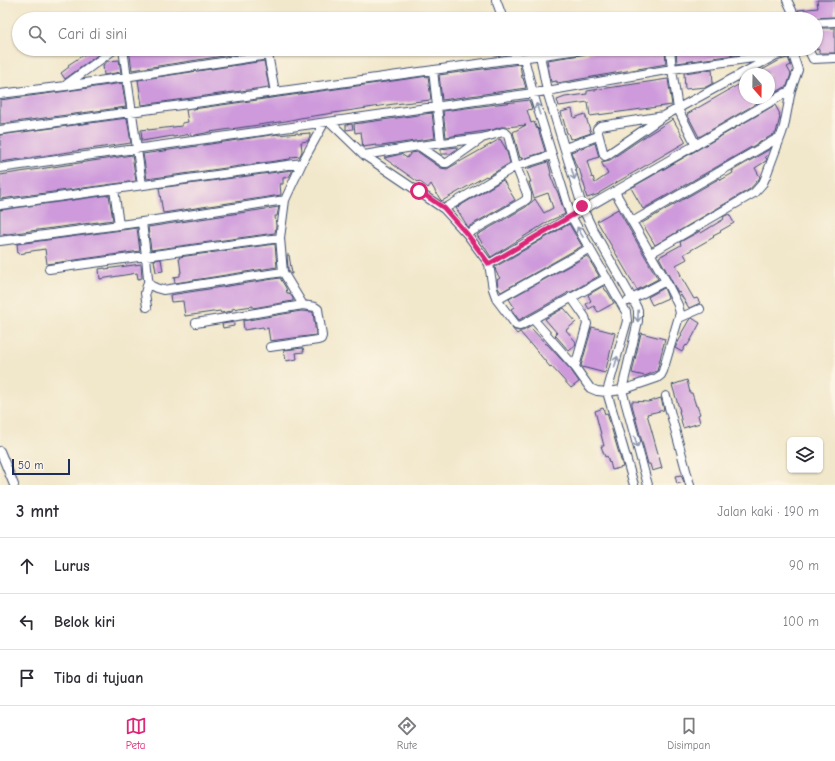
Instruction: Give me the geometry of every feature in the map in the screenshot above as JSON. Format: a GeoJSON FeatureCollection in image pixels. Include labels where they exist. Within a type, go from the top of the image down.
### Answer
{"type":"FeatureCollection","features":[{"type":"Feature","properties":{"kind":"street"},"geometry":{"type":"LineString","coordinates":[[496,0],[500,12]]}},
{"type":"Feature","properties":{"kind":"street"},"geometry":{"type":"LineString","coordinates":[[787,0],[793,12]]}},
{"type":"Feature","properties":{"kind":"street"},"geometry":{"type":"LineString","coordinates":[[823,23],[835,22]]}},
{"type":"Feature","properties":{"kind":"street"},"geometry":{"type":"LineString","coordinates":[[66,86],[106,56]]}},
{"type":"Feature","properties":{"kind":"street"},"geometry":{"type":"LineString","coordinates":[[124,56],[142,185]]}},
{"type":"Feature","properties":{"kind":"street"},"geometry":{"type":"LineString","coordinates":[[0,94],[66,86],[244,56]]}},
{"type":"Feature","properties":{"kind":"street"},"geometry":{"type":"LineString","coordinates":[[269,56],[275,92]]}},
{"type":"Feature","properties":{"kind":"street"},"geometry":{"type":"LineString","coordinates":[[0,130],[533,56]]}},
{"type":"Feature","properties":{"kind":"street"},"geometry":{"type":"LineString","coordinates":[[540,56],[548,91],[583,209],[638,310],[638,321],[622,392],[648,485]]}},
{"type":"Feature","properties":{"kind":"street"},"geometry":{"type":"LineString","coordinates":[[671,56],[678,109],[696,145]]}},
{"type":"Feature","properties":{"kind":"street"},"geometry":{"type":"LineString","coordinates":[[0,168],[548,91],[672,70],[769,56]]}},
{"type":"Feature","properties":{"kind":"street"},"geometry":{"type":"LineString","coordinates":[[664,116],[600,126],[597,129],[604,155],[607,155],[664,116],[774,56]]}},
{"type":"Feature","properties":{"kind":"street"},"geometry":{"type":"LineString","coordinates":[[650,253],[754,193],[763,183],[784,127],[791,90],[798,70],[794,56]]}},
{"type":"Feature","properties":{"kind":"street"},"geometry":{"type":"LineString","coordinates":[[812,56],[813,59],[835,58]]}},
{"type":"Feature","properties":{"kind":"street"},"geometry":{"type":"LineString","coordinates":[[520,58],[571,216],[623,304],[626,312],[627,321],[608,396],[634,485]]}},
{"type":"Feature","properties":{"kind":"street"},"geometry":{"type":"LineString","coordinates":[[433,70],[441,143]]}},
{"type":"Feature","properties":{"kind":"street"},"geometry":{"type":"LineString","coordinates":[[489,264],[791,90]]}},
{"type":"Feature","properties":{"kind":"street"},"geometry":{"type":"LineString","coordinates":[[327,122],[364,155],[444,208],[467,234],[489,264],[493,289],[497,300],[516,325],[520,326],[607,278]]}},
{"type":"Feature","properties":{"kind":"street"},"geometry":{"type":"LineString","coordinates":[[303,305],[283,272],[280,238],[284,200],[302,163],[327,122]]}},
{"type":"Feature","properties":{"kind":"street"},"geometry":{"type":"LineString","coordinates":[[364,155],[482,138],[503,132],[506,133],[508,135],[516,166],[528,199],[467,234]]}},
{"type":"Feature","properties":{"kind":"street"},"geometry":{"type":"LineString","coordinates":[[565,148],[598,136]]}},
{"type":"Feature","properties":{"kind":"street"},"geometry":{"type":"LineString","coordinates":[[632,222],[780,137]]}},
{"type":"Feature","properties":{"kind":"street"},"geometry":{"type":"LineString","coordinates":[[419,146],[447,163],[482,138]]}},
{"type":"Feature","properties":{"kind":"street"},"geometry":{"type":"LineString","coordinates":[[444,208],[516,166],[552,155]]}},
{"type":"Feature","properties":{"kind":"street"},"geometry":{"type":"LineString","coordinates":[[0,205],[302,163]]}},
{"type":"Feature","properties":{"kind":"street"},"geometry":{"type":"LineString","coordinates":[[114,189],[119,225]]}},
{"type":"Feature","properties":{"kind":"street"},"geometry":{"type":"LineString","coordinates":[[533,319],[575,367],[590,388],[608,396],[657,378],[664,371],[679,318],[680,313],[678,305],[666,281],[615,192]]}},
{"type":"Feature","properties":{"kind":"street"},"geometry":{"type":"LineString","coordinates":[[0,241],[142,222],[284,200]]}},
{"type":"Feature","properties":{"kind":"street"},"geometry":{"type":"LineString","coordinates":[[142,222],[148,282],[145,293],[147,307]]}},
{"type":"Feature","properties":{"kind":"street"},"geometry":{"type":"LineString","coordinates":[[49,269],[280,238]]}},
{"type":"Feature","properties":{"kind":"street"},"geometry":{"type":"LineString","coordinates":[[497,300],[590,248]]}},
{"type":"Feature","properties":{"kind":"street"},"geometry":{"type":"LineString","coordinates":[[148,282],[151,286],[163,290],[283,272]]}},
{"type":"Feature","properties":{"kind":"street"},"geometry":{"type":"LineString","coordinates":[[623,304],[666,281]]}},
{"type":"Feature","properties":{"kind":"street"},"geometry":{"type":"LineString","coordinates":[[571,297],[585,317],[587,324],[575,367]]}},
{"type":"Feature","properties":{"kind":"street"},"geometry":{"type":"LineString","coordinates":[[196,322],[303,305],[318,309],[322,336],[321,339],[270,347]]}},
{"type":"Feature","properties":{"kind":"street"},"geometry":{"type":"LineString","coordinates":[[679,318],[700,309]]}},
{"type":"Feature","properties":{"kind":"street"},"geometry":{"type":"LineString","coordinates":[[666,396],[690,485]]}},
{"type":"Feature","properties":{"kind":"street"},"geometry":{"type":"LineString","coordinates":[[0,451],[14,485]]}},
{"type":"Feature","properties":{"kind":"building"},"geometry":{"type":"Polygon","coordinates":[[[817,0],[835,0],[835,17],[823,18],[823,12],[799,12],[798,10],[818,8],[817,0]]]}},
{"type":"Feature","properties":{"kind":"building"},"geometry":{"type":"Polygon","coordinates":[[[823,28],[835,28],[835,53],[823,53],[823,28]]]}},
{"type":"Feature","properties":{"kind":"building"},"geometry":{"type":"Polygon","coordinates":[[[82,56],[96,56],[65,79],[61,73],[69,67],[68,65],[82,56]]]}},
{"type":"Feature","properties":{"kind":"building"},"geometry":{"type":"Polygon","coordinates":[[[130,56],[223,56],[132,70],[130,56]]]}},
{"type":"Feature","properties":{"kind":"building"},"geometry":{"type":"Polygon","coordinates":[[[574,56],[665,56],[666,64],[557,83],[557,81],[551,82],[547,60],[574,56]]]}},
{"type":"Feature","properties":{"kind":"building"},"geometry":{"type":"Polygon","coordinates":[[[676,56],[728,56],[677,63],[676,56]]]}},
{"type":"Feature","properties":{"kind":"building"},"geometry":{"type":"Polygon","coordinates":[[[788,58],[791,65],[787,67],[791,74],[787,86],[775,93],[775,68],[766,68],[780,60],[788,58]]]}},
{"type":"Feature","properties":{"kind":"building"},"geometry":{"type":"Polygon","coordinates":[[[119,60],[121,72],[104,75],[103,65],[108,61],[119,60]]]}},
{"type":"Feature","properties":{"kind":"building"},"geometry":{"type":"Polygon","coordinates":[[[264,61],[269,87],[142,105],[138,80],[264,61]]]}},
{"type":"Feature","properties":{"kind":"building"},"geometry":{"type":"Polygon","coordinates":[[[520,64],[522,78],[526,88],[442,100],[439,75],[520,64]]]}},
{"type":"Feature","properties":{"kind":"building"},"geometry":{"type":"Polygon","coordinates":[[[712,69],[713,83],[706,87],[685,89],[684,73],[712,69]]]}},
{"type":"Feature","properties":{"kind":"building"},"geometry":{"type":"Polygon","coordinates":[[[428,76],[431,100],[300,118],[191,136],[191,134],[142,141],[141,130],[182,126],[182,123],[188,122],[186,110],[428,76]]]}},
{"type":"Feature","properties":{"kind":"building"},"geometry":{"type":"Polygon","coordinates":[[[668,79],[672,105],[590,116],[588,102],[559,106],[557,100],[565,97],[587,94],[587,91],[668,79]]]}},
{"type":"Feature","properties":{"kind":"building"},"geometry":{"type":"Polygon","coordinates":[[[122,83],[126,107],[0,124],[0,100],[122,83]]]}},
{"type":"Feature","properties":{"kind":"building"},"geometry":{"type":"Polygon","coordinates":[[[739,84],[739,104],[756,104],[699,137],[687,114],[739,84]]]}},
{"type":"Feature","properties":{"kind":"building"},"geometry":{"type":"Polygon","coordinates":[[[529,100],[532,109],[527,110],[531,123],[534,122],[537,129],[538,128],[545,151],[544,152],[522,159],[521,157],[520,158],[513,132],[526,125],[501,127],[492,130],[446,137],[443,111],[529,100]]]}},
{"type":"Feature","properties":{"kind":"building"},"geometry":{"type":"Polygon","coordinates":[[[775,105],[780,114],[776,133],[643,209],[631,188],[775,105]]]}},
{"type":"Feature","properties":{"kind":"building"},"geometry":{"type":"Polygon","coordinates":[[[572,109],[574,118],[585,114],[591,133],[570,139],[561,112],[572,109]]]}},
{"type":"Feature","properties":{"kind":"building"},"geometry":{"type":"Polygon","coordinates":[[[432,113],[435,138],[381,146],[376,145],[363,147],[361,132],[355,133],[354,124],[432,113]]]}},
{"type":"Feature","properties":{"kind":"building"},"geometry":{"type":"Polygon","coordinates":[[[127,118],[131,143],[0,162],[0,135],[127,118]]]}},
{"type":"Feature","properties":{"kind":"building"},"geometry":{"type":"Polygon","coordinates":[[[673,119],[686,142],[599,194],[587,198],[579,168],[577,168],[571,152],[595,143],[599,157],[587,161],[595,183],[608,174],[601,162],[610,160],[673,119]]]}},
{"type":"Feature","properties":{"kind":"building"},"geometry":{"type":"Polygon","coordinates":[[[352,124],[353,129],[346,130],[346,125],[352,124]]]}},
{"type":"Feature","properties":{"kind":"building"},"geometry":{"type":"Polygon","coordinates":[[[310,133],[308,141],[301,142],[302,151],[300,156],[291,157],[290,159],[147,179],[143,154],[278,134],[310,133]]]}},
{"type":"Feature","properties":{"kind":"building"},"geometry":{"type":"Polygon","coordinates":[[[500,139],[506,149],[510,163],[442,201],[431,184],[428,188],[384,158],[401,154],[407,158],[411,153],[418,152],[441,168],[447,169],[500,139]]]}},
{"type":"Feature","properties":{"kind":"building"},"geometry":{"type":"Polygon","coordinates":[[[457,147],[457,149],[450,154],[441,154],[441,149],[457,147]]]}},
{"type":"Feature","properties":{"kind":"building"},"geometry":{"type":"Polygon","coordinates":[[[770,149],[768,155],[765,157],[767,159],[766,161],[755,168],[760,177],[750,189],[655,245],[642,223],[720,178],[721,180],[733,173],[732,171],[770,149]]]}},
{"type":"Feature","properties":{"kind":"building"},"geometry":{"type":"Polygon","coordinates":[[[132,155],[136,181],[0,199],[0,175],[132,155]]]}},
{"type":"Feature","properties":{"kind":"building"},"geometry":{"type":"Polygon","coordinates":[[[548,162],[550,174],[565,214],[549,221],[491,257],[477,235],[526,207],[535,199],[544,213],[553,208],[548,193],[534,198],[529,182],[531,182],[526,169],[548,162]]]}},
{"type":"Feature","properties":{"kind":"building"},"geometry":{"type":"Polygon","coordinates":[[[292,170],[289,177],[283,178],[283,184],[280,184],[281,195],[163,213],[159,188],[292,170]]]}},
{"type":"Feature","properties":{"kind":"building"},"geometry":{"type":"Polygon","coordinates":[[[503,180],[515,200],[468,227],[456,208],[503,180]]]}},
{"type":"Feature","properties":{"kind":"building"},"geometry":{"type":"Polygon","coordinates":[[[109,195],[113,220],[0,235],[0,210],[109,195]]]}},
{"type":"Feature","properties":{"kind":"building"},"geometry":{"type":"Polygon","coordinates":[[[279,207],[277,216],[275,216],[275,233],[151,250],[148,227],[279,207]]]}},
{"type":"Feature","properties":{"kind":"building"},"geometry":{"type":"Polygon","coordinates":[[[618,209],[658,279],[637,290],[597,221],[618,209]]]}},
{"type":"Feature","properties":{"kind":"building"},"geometry":{"type":"Polygon","coordinates":[[[729,214],[734,223],[720,231],[721,232],[713,236],[714,237],[684,254],[687,259],[676,265],[694,299],[697,298],[700,303],[689,308],[679,292],[678,293],[659,257],[681,245],[680,242],[700,231],[701,233],[724,219],[723,217],[729,214]]]}},
{"type":"Feature","properties":{"kind":"building"},"geometry":{"type":"Polygon","coordinates":[[[569,224],[582,246],[501,292],[498,288],[497,280],[500,278],[495,267],[569,224]]]}},
{"type":"Feature","properties":{"kind":"building"},"geometry":{"type":"Polygon","coordinates":[[[137,228],[140,251],[47,264],[45,249],[18,254],[17,244],[137,228]]]}},
{"type":"Feature","properties":{"kind":"building"},"geometry":{"type":"Polygon","coordinates":[[[275,244],[277,267],[175,283],[174,277],[180,276],[181,273],[179,257],[275,244]]]}},
{"type":"Feature","properties":{"kind":"building"},"geometry":{"type":"Polygon","coordinates":[[[287,255],[289,255],[292,274],[288,270],[287,255]]]}},
{"type":"Feature","properties":{"kind":"building"},"geometry":{"type":"Polygon","coordinates":[[[587,256],[599,276],[519,320],[511,309],[514,307],[509,299],[587,256]]]}},
{"type":"Feature","properties":{"kind":"building"},"geometry":{"type":"Polygon","coordinates":[[[161,259],[163,271],[156,272],[154,260],[161,259]]]}},
{"type":"Feature","properties":{"kind":"building"},"geometry":{"type":"Polygon","coordinates":[[[141,264],[142,278],[138,279],[137,273],[100,279],[99,269],[141,264]]]}},
{"type":"Feature","properties":{"kind":"building"},"geometry":{"type":"Polygon","coordinates":[[[280,278],[286,288],[287,293],[289,293],[293,298],[293,301],[253,308],[253,306],[232,309],[232,311],[221,313],[220,311],[185,316],[183,301],[171,302],[170,295],[280,278]]]}},
{"type":"Feature","properties":{"kind":"building"},"geometry":{"type":"Polygon","coordinates":[[[603,286],[614,303],[598,312],[594,306],[589,309],[586,304],[591,301],[588,295],[603,286]]]}},
{"type":"Feature","properties":{"kind":"building"},"geometry":{"type":"Polygon","coordinates":[[[664,288],[668,298],[652,305],[648,297],[664,288]]]}},
{"type":"Feature","properties":{"kind":"building"},"geometry":{"type":"Polygon","coordinates":[[[564,308],[576,322],[566,330],[576,342],[575,346],[569,351],[555,335],[557,333],[545,319],[564,308]]]}},
{"type":"Feature","properties":{"kind":"building"},"geometry":{"type":"Polygon","coordinates":[[[301,311],[313,312],[316,335],[270,341],[268,328],[264,329],[263,327],[244,330],[243,321],[301,311]]]}},
{"type":"Feature","properties":{"kind":"building"},"geometry":{"type":"Polygon","coordinates":[[[692,318],[700,323],[691,340],[682,352],[675,348],[682,335],[681,334],[689,320],[692,318]]]}},
{"type":"Feature","properties":{"kind":"building"},"geometry":{"type":"Polygon","coordinates":[[[234,322],[234,326],[223,328],[222,324],[234,322]]]}},
{"type":"Feature","properties":{"kind":"building"},"geometry":{"type":"Polygon","coordinates":[[[530,327],[571,370],[579,382],[571,388],[551,366],[550,367],[520,332],[517,334],[512,328],[523,331],[530,327]]]}},
{"type":"Feature","properties":{"kind":"building"},"geometry":{"type":"Polygon","coordinates":[[[592,327],[615,333],[605,373],[581,366],[592,327]]]}},
{"type":"Feature","properties":{"kind":"building"},"geometry":{"type":"Polygon","coordinates":[[[641,333],[665,339],[657,371],[645,376],[632,373],[641,333]]]}},
{"type":"Feature","properties":{"kind":"building"},"geometry":{"type":"Polygon","coordinates":[[[303,348],[304,352],[296,353],[297,359],[286,361],[284,350],[303,348]]]}},
{"type":"Feature","properties":{"kind":"building"},"geometry":{"type":"Polygon","coordinates":[[[687,380],[690,393],[692,393],[700,414],[698,415],[700,423],[683,428],[680,411],[672,385],[687,380]]]}},
{"type":"Feature","properties":{"kind":"building"},"geometry":{"type":"Polygon","coordinates":[[[661,398],[664,410],[647,414],[662,468],[652,471],[650,464],[648,464],[632,401],[648,402],[661,398]]]}},
{"type":"Feature","properties":{"kind":"building"},"geometry":{"type":"Polygon","coordinates":[[[603,408],[605,414],[607,413],[623,467],[612,470],[610,462],[609,463],[607,456],[605,457],[601,446],[604,446],[595,411],[603,408]]]}},
{"type":"Feature","properties":{"kind":"building"},"geometry":{"type":"Polygon","coordinates":[[[681,475],[684,482],[677,484],[675,476],[681,475]]]}},
{"type":"Feature","properties":{"kind":"route"},"geometry":{"type":"LineString","coordinates":[[419,191],[444,208],[467,234],[489,264],[583,209],[582,206]]}}]}
